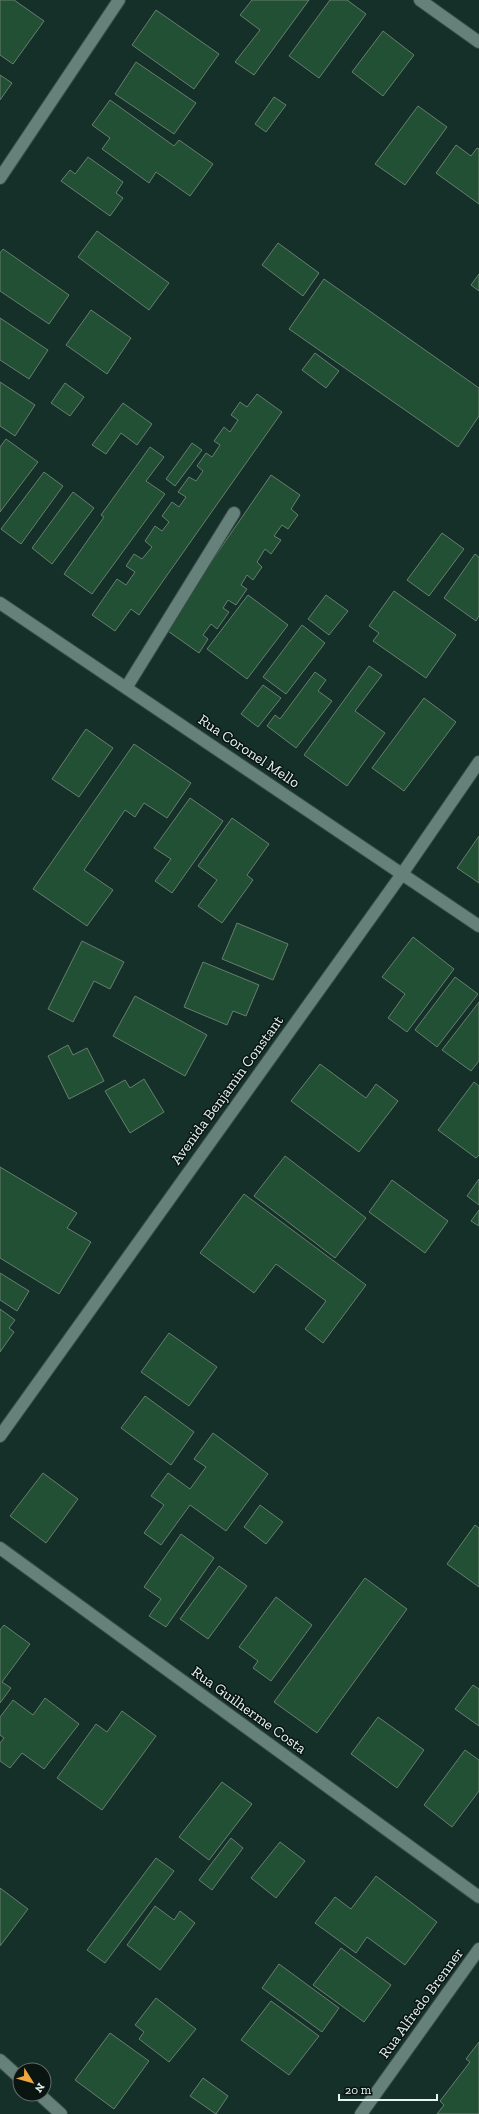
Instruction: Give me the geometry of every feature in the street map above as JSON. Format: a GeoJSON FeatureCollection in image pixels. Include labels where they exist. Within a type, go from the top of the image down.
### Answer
{"type":"FeatureCollection","features":[{"type":"Feature","properties":{"kind":"street"},"geometry":{"type":"LineString","coordinates":[[0,178],[119,0]]}},
{"type":"Feature","properties":{"kind":"street"},"geometry":{"type":"LineString","coordinates":[[420,0],[479,42]]}},
{"type":"Feature","properties":{"kind":"street"},"geometry":{"type":"LineString","coordinates":[[126,688],[234,513]]}},
{"type":"Feature","properties":{"kind":"street","name":"Rua Coronel Mello"},"geometry":{"type":"LineString","coordinates":[[0,603],[479,926]]}},
{"type":"Feature","properties":{"kind":"street","name":"Avenida Benjamin Constant"},"geometry":{"type":"LineString","coordinates":[[0,1436],[402,874],[479,762]]}},
{"type":"Feature","properties":{"kind":"street","name":"Rua Guilherme Costa"},"geometry":{"type":"LineString","coordinates":[[0,1548],[479,1897]]}},
{"type":"Feature","properties":{"kind":"street","name":"Rua Alfredo Brenner"},"geometry":{"type":"LineString","coordinates":[[361,2114],[479,1949]]}},
{"type":"Feature","properties":{"kind":"street"},"geometry":{"type":"LineString","coordinates":[[0,2060],[12,2071]]}},
{"type":"Feature","properties":{"kind":"street"},"geometry":{"type":"LineString","coordinates":[[47,2102],[60,2114]]}},
{"type":"Feature","properties":{"kind":"building"},"geometry":{"type":"Polygon","coordinates":[[[0,0],[14,0],[44,21],[13,64],[0,55],[0,0]]]}},
{"type":"Feature","properties":{"kind":"building"},"geometry":{"type":"Polygon","coordinates":[[[252,0],[309,0],[254,75],[235,62],[260,30],[240,15],[252,0]]]}},
{"type":"Feature","properties":{"kind":"building"},"geometry":{"type":"Polygon","coordinates":[[[330,0],[347,0],[366,14],[319,78],[289,56],[330,0]]]}},
{"type":"Feature","properties":{"kind":"building"},"geometry":{"type":"Polygon","coordinates":[[[156,10],[219,54],[194,89],[132,45],[156,10]]]}},
{"type":"Feature","properties":{"kind":"building"},"geometry":{"type":"Polygon","coordinates":[[[383,31],[414,55],[383,96],[352,72],[383,31]]]}},
{"type":"Feature","properties":{"kind":"building"},"geometry":{"type":"Polygon","coordinates":[[[136,62],[196,103],[174,134],[115,94],[136,62]]]}},
{"type":"Feature","properties":{"kind":"building"},"geometry":{"type":"Polygon","coordinates":[[[0,75],[12,83],[0,100],[0,75]]]}},
{"type":"Feature","properties":{"kind":"building"},"geometry":{"type":"Polygon","coordinates":[[[274,97],[286,105],[266,132],[255,124],[274,97]]]}},
{"type":"Feature","properties":{"kind":"building"},"geometry":{"type":"Polygon","coordinates":[[[110,100],[174,146],[179,140],[213,164],[190,196],[156,172],[149,183],[102,149],[110,138],[92,125],[110,100]]]}},
{"type":"Feature","properties":{"kind":"building"},"geometry":{"type":"Polygon","coordinates":[[[418,106],[447,127],[405,185],[375,164],[418,106]]]}},
{"type":"Feature","properties":{"kind":"building"},"geometry":{"type":"Polygon","coordinates":[[[456,145],[471,156],[477,148],[479,149],[479,204],[436,173],[456,145]]]}},
{"type":"Feature","properties":{"kind":"building"},"geometry":{"type":"Polygon","coordinates":[[[88,157],[123,182],[116,193],[123,198],[110,216],[61,181],[70,170],[75,174],[88,157]]]}},
{"type":"Feature","properties":{"kind":"building"},"geometry":{"type":"Polygon","coordinates":[[[97,231],[169,283],[149,310],[78,257],[97,231]]]}},
{"type":"Feature","properties":{"kind":"building"},"geometry":{"type":"Polygon","coordinates":[[[278,243],[319,273],[303,296],[262,265],[278,243]]]}},
{"type":"Feature","properties":{"kind":"building"},"geometry":{"type":"Polygon","coordinates":[[[3,249],[69,295],[49,324],[0,291],[0,253],[3,249]]]}},
{"type":"Feature","properties":{"kind":"building"},"geometry":{"type":"Polygon","coordinates":[[[479,274],[479,291],[471,285],[479,274]]]}},
{"type":"Feature","properties":{"kind":"building"},"geometry":{"type":"Polygon","coordinates":[[[324,279],[479,388],[479,416],[458,447],[289,329],[324,279]]]}},
{"type":"Feature","properties":{"kind":"building"},"geometry":{"type":"Polygon","coordinates":[[[91,310],[131,338],[107,374],[66,345],[91,310]]]}},
{"type":"Feature","properties":{"kind":"building"},"geometry":{"type":"Polygon","coordinates":[[[0,318],[48,350],[29,379],[0,360],[0,318]]]}},
{"type":"Feature","properties":{"kind":"building"},"geometry":{"type":"Polygon","coordinates":[[[315,353],[339,371],[326,388],[302,370],[315,353]]]}},
{"type":"Feature","properties":{"kind":"building"},"geometry":{"type":"Polygon","coordinates":[[[0,382],[35,405],[15,436],[0,426],[0,382]]]}},
{"type":"Feature","properties":{"kind":"building"},"geometry":{"type":"Polygon","coordinates":[[[65,383],[84,397],[70,416],[51,403],[65,383]]]}},
{"type":"Feature","properties":{"kind":"building"},"geometry":{"type":"Polygon","coordinates":[[[257,394],[282,412],[139,615],[131,609],[115,631],[92,615],[117,579],[126,585],[135,572],[126,566],[134,554],[142,559],[152,547],[145,541],[155,526],[162,531],[169,522],[162,516],[172,502],[179,507],[186,497],[178,492],[189,477],[196,481],[203,471],[197,466],[206,453],[212,457],[220,445],[214,441],[224,427],[230,432],[238,420],[231,415],[240,402],[247,407],[257,394]]]}},
{"type":"Feature","properties":{"kind":"building"},"geometry":{"type":"Polygon","coordinates":[[[123,403],[152,424],[137,445],[121,433],[106,454],[92,445],[123,403]]]}},
{"type":"Feature","properties":{"kind":"building"},"geometry":{"type":"Polygon","coordinates":[[[6,439],[38,462],[0,512],[0,447],[6,439]]]}},
{"type":"Feature","properties":{"kind":"building"},"geometry":{"type":"Polygon","coordinates":[[[192,443],[202,450],[175,486],[166,479],[192,443]]]}},
{"type":"Feature","properties":{"kind":"building"},"geometry":{"type":"Polygon","coordinates":[[[150,447],[164,457],[146,481],[165,494],[92,594],[64,574],[104,517],[101,515],[150,447]]]}},
{"type":"Feature","properties":{"kind":"building"},"geometry":{"type":"Polygon","coordinates":[[[44,472],[63,486],[21,544],[1,529],[44,472]]]}},
{"type":"Feature","properties":{"kind":"building"},"geometry":{"type":"Polygon","coordinates":[[[271,475],[300,495],[291,509],[298,515],[288,529],[282,525],[274,536],[281,540],[271,554],[265,549],[257,562],[262,567],[253,580],[247,575],[241,585],[247,589],[236,605],[228,600],[223,608],[229,612],[217,629],[211,624],[203,635],[208,639],[199,653],[165,629],[271,475]]]}},
{"type":"Feature","properties":{"kind":"building"},"geometry":{"type":"Polygon","coordinates":[[[73,492],[94,508],[52,564],[32,548],[73,492]]]}},
{"type":"Feature","properties":{"kind":"building"},"geometry":{"type":"Polygon","coordinates":[[[442,533],[464,549],[429,596],[407,580],[442,533]]]}},
{"type":"Feature","properties":{"kind":"building"},"geometry":{"type":"Polygon","coordinates":[[[475,554],[479,557],[479,616],[476,621],[444,598],[475,554]]]}},
{"type":"Feature","properties":{"kind":"building"},"geometry":{"type":"Polygon","coordinates":[[[394,591],[456,635],[426,678],[373,641],[379,633],[369,626],[394,591]]]}},
{"type":"Feature","properties":{"kind":"building"},"geometry":{"type":"Polygon","coordinates":[[[248,595],[288,625],[247,679],[207,649],[248,595]]]}},
{"type":"Feature","properties":{"kind":"building"},"geometry":{"type":"Polygon","coordinates":[[[326,595],[348,611],[329,635],[308,619],[326,595]]]}},
{"type":"Feature","properties":{"kind":"building"},"geometry":{"type":"Polygon","coordinates":[[[302,625],[325,643],[286,694],[263,677],[302,625]]]}},
{"type":"Feature","properties":{"kind":"building"},"geometry":{"type":"Polygon","coordinates":[[[369,666],[382,675],[355,711],[385,733],[347,786],[304,755],[369,666]]]}},
{"type":"Feature","properties":{"kind":"building"},"geometry":{"type":"Polygon","coordinates":[[[315,672],[326,680],[318,691],[332,701],[296,748],[267,726],[275,715],[280,719],[315,672]]]}},
{"type":"Feature","properties":{"kind":"building"},"geometry":{"type":"Polygon","coordinates":[[[263,685],[281,698],[258,727],[241,714],[263,685]]]}},
{"type":"Feature","properties":{"kind":"building"},"geometry":{"type":"Polygon","coordinates":[[[424,698],[456,722],[404,791],[372,768],[424,698]]]}},
{"type":"Feature","properties":{"kind":"building"},"geometry":{"type":"Polygon","coordinates":[[[86,729],[113,748],[79,797],[52,779],[86,729]]]}},
{"type":"Feature","properties":{"kind":"building"},"geometry":{"type":"Polygon","coordinates":[[[134,744],[191,783],[167,818],[144,803],[135,817],[125,810],[84,870],[113,890],[87,926],[33,889],[134,744]]]}},
{"type":"Feature","properties":{"kind":"building"},"geometry":{"type":"Polygon","coordinates":[[[190,798],[223,821],[172,893],[155,881],[171,859],[154,848],[190,798]]]}},
{"type":"Feature","properties":{"kind":"building"},"geometry":{"type":"Polygon","coordinates":[[[232,818],[269,844],[247,875],[253,880],[222,923],[198,906],[217,880],[198,866],[232,818]]]}},
{"type":"Feature","properties":{"kind":"building"},"geometry":{"type":"Polygon","coordinates":[[[479,836],[479,883],[457,868],[479,836]]]}},
{"type":"Feature","properties":{"kind":"building"},"geometry":{"type":"Polygon","coordinates":[[[237,923],[288,944],[273,980],[222,959],[237,923]]]}},
{"type":"Feature","properties":{"kind":"building"},"geometry":{"type":"Polygon","coordinates":[[[413,937],[454,969],[407,1032],[388,1018],[405,994],[382,977],[413,937]]]}},
{"type":"Feature","properties":{"kind":"building"},"geometry":{"type":"Polygon","coordinates":[[[82,941],[124,962],[110,989],[94,981],[73,1022],[48,1009],[82,941]]]}},
{"type":"Feature","properties":{"kind":"building"},"geometry":{"type":"Polygon","coordinates":[[[203,962],[259,985],[246,1016],[233,1011],[227,1025],[184,1007],[203,962]]]}},
{"type":"Feature","properties":{"kind":"building"},"geometry":{"type":"Polygon","coordinates":[[[455,977],[478,994],[437,1047],[415,1030],[455,977]]]}},
{"type":"Feature","properties":{"kind":"building"},"geometry":{"type":"Polygon","coordinates":[[[135,996],[207,1035],[185,1076],[113,1036],[135,996]]]}},
{"type":"Feature","properties":{"kind":"building"},"geometry":{"type":"Polygon","coordinates":[[[479,1002],[479,1061],[471,1071],[442,1050],[479,1002]]]}},
{"type":"Feature","properties":{"kind":"building"},"geometry":{"type":"Polygon","coordinates":[[[68,1045],[73,1055],[87,1048],[104,1081],[69,1099],[48,1056],[68,1045]]]}},
{"type":"Feature","properties":{"kind":"building"},"geometry":{"type":"Polygon","coordinates":[[[320,1064],[366,1098],[376,1084],[398,1101],[359,1152],[291,1101],[320,1064]]]}},
{"type":"Feature","properties":{"kind":"building"},"geometry":{"type":"Polygon","coordinates":[[[144,1079],[164,1112],[130,1133],[105,1091],[125,1080],[130,1088],[144,1079]]]}},
{"type":"Feature","properties":{"kind":"building"},"geometry":{"type":"Polygon","coordinates":[[[474,1082],[479,1086],[479,1155],[476,1158],[438,1130],[474,1082]]]}},
{"type":"Feature","properties":{"kind":"building"},"geometry":{"type":"Polygon","coordinates":[[[285,1156],[366,1218],[335,1258],[254,1196],[285,1156]]]}},
{"type":"Feature","properties":{"kind":"building"},"geometry":{"type":"Polygon","coordinates":[[[0,1167],[77,1213],[67,1228],[91,1242],[59,1294],[0,1258],[0,1167]]]}},
{"type":"Feature","properties":{"kind":"building"},"geometry":{"type":"Polygon","coordinates":[[[479,1179],[479,1205],[467,1196],[479,1179]]]}},
{"type":"Feature","properties":{"kind":"building"},"geometry":{"type":"Polygon","coordinates":[[[392,1180],[448,1221],[425,1253],[369,1212],[392,1180]]]}},
{"type":"Feature","properties":{"kind":"building"},"geometry":{"type":"Polygon","coordinates":[[[244,1194],[366,1285],[323,1343],[305,1329],[326,1301],[276,1264],[254,1293],[200,1253],[244,1194]]]}},
{"type":"Feature","properties":{"kind":"building"},"geometry":{"type":"Polygon","coordinates":[[[479,1210],[479,1226],[471,1221],[479,1210]]]}},
{"type":"Feature","properties":{"kind":"building"},"geometry":{"type":"Polygon","coordinates":[[[0,1273],[29,1291],[17,1311],[0,1300],[0,1273]]]}},
{"type":"Feature","properties":{"kind":"building"},"geometry":{"type":"Polygon","coordinates":[[[0,1309],[15,1320],[9,1328],[14,1332],[0,1352],[0,1309]]]}},
{"type":"Feature","properties":{"kind":"building"},"geometry":{"type":"Polygon","coordinates":[[[169,1333],[217,1367],[189,1406],[141,1372],[169,1333]]]}},
{"type":"Feature","properties":{"kind":"building"},"geometry":{"type":"Polygon","coordinates":[[[145,1396],[194,1432],[171,1465],[121,1428],[145,1396]]]}},
{"type":"Feature","properties":{"kind":"building"},"geometry":{"type":"Polygon","coordinates":[[[213,1433],[268,1474],[226,1531],[190,1505],[161,1545],[144,1533],[164,1505],[151,1496],[168,1473],[190,1489],[206,1467],[194,1459],[213,1433]]]}},
{"type":"Feature","properties":{"kind":"building"},"geometry":{"type":"Polygon","coordinates":[[[43,1473],[78,1499],[46,1543],[10,1516],[43,1473]]]}},
{"type":"Feature","properties":{"kind":"building"},"geometry":{"type":"Polygon","coordinates":[[[260,1505],[283,1522],[266,1544],[244,1527],[260,1505]]]}},
{"type":"Feature","properties":{"kind":"building"},"geometry":{"type":"Polygon","coordinates":[[[475,1525],[479,1528],[479,1587],[447,1564],[475,1525]]]}},
{"type":"Feature","properties":{"kind":"building"},"geometry":{"type":"Polygon","coordinates":[[[181,1534],[214,1558],[166,1627],[149,1616],[161,1599],[144,1587],[181,1534]]]}},
{"type":"Feature","properties":{"kind":"building"},"geometry":{"type":"Polygon","coordinates":[[[219,1566],[247,1586],[208,1639],[180,1619],[219,1566]]]}},
{"type":"Feature","properties":{"kind":"building"},"geometry":{"type":"Polygon","coordinates":[[[365,1578],[407,1609],[317,1733],[274,1702],[365,1578]]]}},
{"type":"Feature","properties":{"kind":"building"},"geometry":{"type":"Polygon","coordinates":[[[276,1597],[312,1625],[271,1681],[253,1668],[258,1661],[239,1647],[276,1597]]]}},
{"type":"Feature","properties":{"kind":"building"},"geometry":{"type":"Polygon","coordinates":[[[4,1625],[30,1644],[2,1682],[11,1688],[0,1703],[0,1630],[4,1625]]]}},
{"type":"Feature","properties":{"kind":"building"},"geometry":{"type":"Polygon","coordinates":[[[473,1685],[479,1689],[479,1726],[455,1709],[473,1685]]]}},
{"type":"Feature","properties":{"kind":"building"},"geometry":{"type":"Polygon","coordinates":[[[45,1698],[79,1724],[44,1769],[22,1753],[10,1768],[0,1761],[0,1743],[4,1738],[0,1735],[0,1717],[13,1700],[33,1715],[45,1698]]]}},
{"type":"Feature","properties":{"kind":"building"},"geometry":{"type":"Polygon","coordinates":[[[122,1711],[156,1736],[102,1810],[57,1778],[96,1724],[107,1732],[122,1711]]]}},
{"type":"Feature","properties":{"kind":"building"},"geometry":{"type":"Polygon","coordinates":[[[378,1717],[424,1750],[397,1788],[351,1754],[378,1717]]]}},
{"type":"Feature","properties":{"kind":"building"},"geometry":{"type":"Polygon","coordinates":[[[465,1750],[479,1760],[479,1791],[452,1827],[424,1805],[465,1750]]]}},
{"type":"Feature","properties":{"kind":"building"},"geometry":{"type":"Polygon","coordinates":[[[222,1782],[252,1804],[209,1860],[179,1837],[222,1782]]]}},
{"type":"Feature","properties":{"kind":"building"},"geometry":{"type":"Polygon","coordinates":[[[231,1838],[243,1848],[212,1890],[199,1880],[231,1838]]]}},
{"type":"Feature","properties":{"kind":"building"},"geometry":{"type":"Polygon","coordinates":[[[280,1842],[305,1861],[276,1898],[251,1878],[280,1842]]]}},
{"type":"Feature","properties":{"kind":"building"},"geometry":{"type":"Polygon","coordinates":[[[156,1858],[174,1871],[105,1963],[87,1950],[156,1858]]]}},
{"type":"Feature","properties":{"kind":"building"},"geometry":{"type":"Polygon","coordinates":[[[376,1876],[437,1922],[405,1965],[367,1937],[356,1953],[315,1923],[335,1897],[351,1909],[376,1876]]]}},
{"type":"Feature","properties":{"kind":"building"},"geometry":{"type":"Polygon","coordinates":[[[0,1888],[28,1909],[0,1946],[0,1888]]]}},
{"type":"Feature","properties":{"kind":"building"},"geometry":{"type":"Polygon","coordinates":[[[155,1906],[174,1920],[180,1911],[195,1923],[160,1970],[127,1945],[155,1906]]]}},
{"type":"Feature","properties":{"kind":"building"},"geometry":{"type":"Polygon","coordinates":[[[341,1948],[391,1985],[364,2022],[313,1985],[341,1948]]]}},
{"type":"Feature","properties":{"kind":"building"},"geometry":{"type":"Polygon","coordinates":[[[279,1964],[339,2008],[322,2032],[262,1988],[279,1964]]]}},
{"type":"Feature","properties":{"kind":"building"},"geometry":{"type":"Polygon","coordinates":[[[156,1998],[196,2029],[169,2062],[139,2039],[144,2032],[135,2025],[156,1998]]]}},
{"type":"Feature","properties":{"kind":"building"},"geometry":{"type":"Polygon","coordinates":[[[271,2001],[319,2036],[289,2075],[241,2040],[271,2001]]]}},
{"type":"Feature","properties":{"kind":"building"},"geometry":{"type":"Polygon","coordinates":[[[110,2033],[149,2061],[114,2109],[75,2080],[110,2033]]]}},
{"type":"Feature","properties":{"kind":"building"},"geometry":{"type":"Polygon","coordinates":[[[479,2042],[479,2114],[437,2114],[444,2105],[440,2101],[470,2062],[466,2059],[479,2042]]]}},
{"type":"Feature","properties":{"kind":"building"},"geometry":{"type":"Polygon","coordinates":[[[203,2078],[228,2096],[216,2114],[190,2096],[203,2078]]]}}]}
